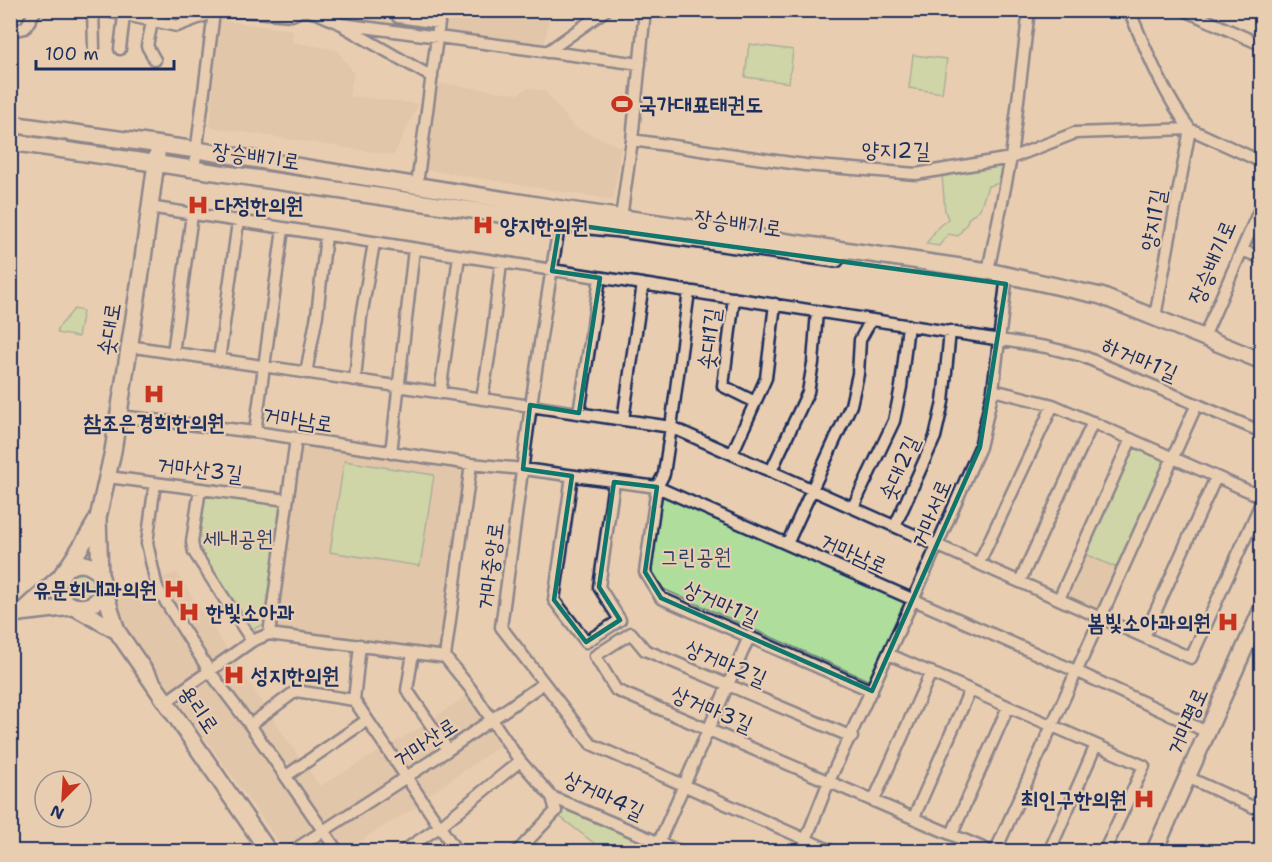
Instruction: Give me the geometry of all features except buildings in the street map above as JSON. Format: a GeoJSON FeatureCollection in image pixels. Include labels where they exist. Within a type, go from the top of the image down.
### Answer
{"type":"FeatureCollection","features":[{"type":"Feature","properties":{"kind":"street"},"geometry":{"type":"LineString","coordinates":[[10,31],[25,28],[36,10]]}},
{"type":"Feature","properties":{"kind":"street"},"geometry":{"type":"LineString","coordinates":[[93,10],[94,48]]}},
{"type":"Feature","properties":{"kind":"street"},"geometry":{"type":"LineString","coordinates":[[102,10],[177,26],[214,12],[309,11],[341,24],[432,77]]}},
{"type":"Feature","properties":{"kind":"street"},"geometry":{"type":"LineString","coordinates":[[399,10],[398,17],[439,23],[417,184]]}},
{"type":"Feature","properties":{"kind":"street"},"geometry":{"type":"LineString","coordinates":[[547,52],[606,10]]}},
{"type":"Feature","properties":{"kind":"street"},"geometry":{"type":"LineString","coordinates":[[621,223],[645,10]]}},
{"type":"Feature","properties":{"kind":"street"},"geometry":{"type":"LineString","coordinates":[[988,271],[1011,158],[1029,10]]}},
{"type":"Feature","properties":{"kind":"street"},"geometry":{"type":"LineString","coordinates":[[1129,10],[1155,73],[1190,129]]}},
{"type":"Feature","properties":{"kind":"street"},"geometry":{"type":"LineString","coordinates":[[1184,10],[1262,45]]}},
{"type":"Feature","properties":{"kind":"street","name":"장승배기로"},"geometry":{"type":"LineString","coordinates":[[194,170],[214,12]]}},
{"type":"Feature","properties":{"kind":"street"},"geometry":{"type":"LineString","coordinates":[[120,49],[124,16]]}},
{"type":"Feature","properties":{"kind":"street"},"geometry":{"type":"LineString","coordinates":[[152,22],[147,46],[155,60]]}},
{"type":"Feature","properties":{"kind":"street"},"geometry":{"type":"LineString","coordinates":[[341,24],[640,64]]}},
{"type":"Feature","properties":{"kind":"street","name":"장승배기로"},"geometry":{"type":"LineString","coordinates":[[10,124],[417,184],[561,216]]}},
{"type":"Feature","properties":{"kind":"street"},"geometry":{"type":"LineString","coordinates":[[1011,158],[1075,133],[1190,129],[1262,162]]}},
{"type":"Feature","properties":{"kind":"street","name":"양지1길"},"geometry":{"type":"LineString","coordinates":[[1155,317],[1190,129]]}},
{"type":"Feature","properties":{"kind":"street","name":"양지2길"},"geometry":{"type":"LineString","coordinates":[[632,140],[805,165],[916,174],[1011,158]]}},
{"type":"Feature","properties":{"kind":"street","name":"장승배기로"},"geometry":{"type":"LineString","coordinates":[[10,142],[336,189],[621,223],[988,271],[1006,280],[1100,305],[1262,372]]}},
{"type":"Feature","properties":{"kind":"street","name":"솟대로"},"geometry":{"type":"LineString","coordinates":[[99,518],[119,416],[142,266],[154,164],[159,146]]}},
{"type":"Feature","properties":{"kind":"street","name":"장승배기로"},"geometry":{"type":"LineString","coordinates":[[1204,337],[1262,204]]}},
{"type":"Feature","properties":{"kind":"street","name":"솟대1길"},"geometry":{"type":"LineString","coordinates":[[149,207],[999,339]]}},
{"type":"Feature","properties":{"kind":"street"},"geometry":{"type":"LineString","coordinates":[[172,353],[192,215]]}},
{"type":"Feature","properties":{"kind":"street","name":"거마중앙로"},"geometry":{"type":"LineString","coordinates":[[561,216],[530,405],[501,627],[591,744],[834,852]]}},
{"type":"Feature","properties":{"kind":"street"},"geometry":{"type":"LineString","coordinates":[[219,360],[238,222]]}},
{"type":"Feature","properties":{"kind":"street","name":"장승배기로"},"geometry":{"type":"LineString","coordinates":[[621,223],[1101,296],[1262,361]]}},
{"type":"Feature","properties":{"kind":"street"},"geometry":{"type":"LineString","coordinates":[[255,432],[283,229]]}},
{"type":"Feature","properties":{"kind":"street"},"geometry":{"type":"LineString","coordinates":[[306,373],[317,315],[326,236]]}},
{"type":"Feature","properties":{"kind":"street"},"geometry":{"type":"LineString","coordinates":[[355,380],[361,317],[374,243]]}},
{"type":"Feature","properties":{"kind":"street"},"geometry":{"type":"LineString","coordinates":[[391,453],[414,249]]}},
{"type":"Feature","properties":{"kind":"street"},"geometry":{"type":"LineString","coordinates":[[1242,250],[1262,258]]}},
{"type":"Feature","properties":{"kind":"street"},"geometry":{"type":"LineString","coordinates":[[440,393],[459,256]]}},
{"type":"Feature","properties":{"kind":"street"},"geometry":{"type":"LineString","coordinates":[[482,399],[501,263]]}},
{"type":"Feature","properties":{"kind":"street"},"geometry":{"type":"LineString","coordinates":[[579,413],[600,278]]}},
{"type":"Feature","properties":{"kind":"street","name":"거마서로"},"geometry":{"type":"LineString","coordinates":[[801,852],[830,781],[852,737],[980,447],[993,390],[1006,280]]}},
{"type":"Feature","properties":{"kind":"street"},"geometry":{"type":"LineString","coordinates":[[623,420],[643,284]]}},
{"type":"Feature","properties":{"kind":"street","name":"솟대1길"},"geometry":{"type":"LineString","coordinates":[[671,427],[689,291]]}},
{"type":"Feature","properties":{"kind":"street","name":"솟대1길"},"geometry":{"type":"LineString","coordinates":[[734,298],[723,386],[755,402]]}},
{"type":"Feature","properties":{"kind":"street"},"geometry":{"type":"LineString","coordinates":[[732,454],[767,372],[775,304]]}},
{"type":"Feature","properties":{"kind":"street"},"geometry":{"type":"LineString","coordinates":[[771,471],[808,392],[817,311]]}},
{"type":"Feature","properties":{"kind":"street"},"geometry":{"type":"LineString","coordinates":[[788,544],[851,405],[858,374],[860,340],[871,320]]}},
{"type":"Feature","properties":{"kind":"street","name":"솟대2길"},"geometry":{"type":"LineString","coordinates":[[853,507],[894,421],[901,387],[908,325]]}},
{"type":"Feature","properties":{"kind":"street","name":"솟대2길"},"geometry":{"type":"LineString","coordinates":[[896,526],[935,437],[943,402],[950,331]]}},
{"type":"Feature","properties":{"kind":"street","name":"하거마1길"},"geometry":{"type":"LineString","coordinates":[[999,339],[1082,356],[1262,432]]}},
{"type":"Feature","properties":{"kind":"street","name":"솟대2길"},"geometry":{"type":"LineString","coordinates":[[128,346],[671,427],[1191,658],[1262,499]]}},
{"type":"Feature","properties":{"kind":"street"},"geometry":{"type":"LineString","coordinates":[[993,390],[1053,405],[1262,499]]}},
{"type":"Feature","properties":{"kind":"street"},"geometry":{"type":"LineString","coordinates":[[993,852],[1078,672],[1197,404]]}},
{"type":"Feature","properties":{"kind":"street"},"geometry":{"type":"LineString","coordinates":[[979,563],[1053,405]]}},
{"type":"Feature","properties":{"kind":"street","name":"거마남로"},"geometry":{"type":"LineString","coordinates":[[119,416],[255,432],[471,464],[657,487],[1078,672],[1207,732]]}},
{"type":"Feature","properties":{"kind":"street"},"geometry":{"type":"LineString","coordinates":[[1020,581],[1093,422]]}},
{"type":"Feature","properties":{"kind":"street","name":"상거마1길"},"geometry":{"type":"LineString","coordinates":[[671,427],[664,474],[657,487],[645,572],[661,598],[872,691]]}},
{"type":"Feature","properties":{"kind":"street"},"geometry":{"type":"LineString","coordinates":[[268,634],[296,439]]}},
{"type":"Feature","properties":{"kind":"street"},"geometry":{"type":"LineString","coordinates":[[1059,599],[1131,439]]}},
{"type":"Feature","properties":{"kind":"street"},"geometry":{"type":"LineString","coordinates":[[167,701],[252,641],[268,634],[445,657],[471,464]]}},
{"type":"Feature","properties":{"kind":"street"},"geometry":{"type":"LineString","coordinates":[[572,476],[554,600],[586,642],[620,620],[598,587],[614,482]]}},
{"type":"Feature","properties":{"kind":"street","name":"거마산3길"},"geometry":{"type":"LineString","coordinates":[[108,477],[287,500]]}},
{"type":"Feature","properties":{"kind":"street"},"geometry":{"type":"LineString","coordinates":[[1144,637],[1216,477]]}},
{"type":"Feature","properties":{"kind":"street"},"geometry":{"type":"LineString","coordinates":[[155,483],[147,543],[157,588],[210,672],[324,829],[338,852]]}},
{"type":"Feature","properties":{"kind":"street"},"geometry":{"type":"LineString","coordinates":[[200,489],[192,542],[194,552],[252,641]]}},
{"type":"Feature","properties":{"kind":"street"},"geometry":{"type":"LineString","coordinates":[[74,607],[65,602],[59,591],[63,573],[99,518]]}},
{"type":"Feature","properties":{"kind":"street"},"geometry":{"type":"LineString","coordinates":[[15,614],[88,607],[97,601],[101,580],[99,518]]}},
{"type":"Feature","properties":{"kind":"street"},"geometry":{"type":"LineString","coordinates":[[15,614],[73,565],[87,564],[94,568],[101,580],[117,631]]}},
{"type":"Feature","properties":{"kind":"street","name":"용리로"},"geometry":{"type":"LineString","coordinates":[[74,607],[117,631],[269,852]]}},
{"type":"Feature","properties":{"kind":"street","name":"거마평로"},"geometry":{"type":"LineString","coordinates":[[1154,852],[1262,609]]}},
{"type":"Feature","properties":{"kind":"street","name":"상거마2길"},"geometry":{"type":"LineString","coordinates":[[595,656],[631,633],[645,650],[852,737]]}},
{"type":"Feature","properties":{"kind":"street"},"geometry":{"type":"LineString","coordinates":[[659,842],[749,637]]}},
{"type":"Feature","properties":{"kind":"street"},"geometry":{"type":"LineString","coordinates":[[360,645],[354,700],[457,852]]}},
{"type":"Feature","properties":{"kind":"street"},"geometry":{"type":"LineString","coordinates":[[413,653],[407,681],[408,690],[448,750]]}},
{"type":"Feature","properties":{"kind":"street"},"geometry":{"type":"LineString","coordinates":[[888,654],[1144,766],[1104,852]]}},
{"type":"Feature","properties":{"kind":"street","name":"상거마3길"},"geometry":{"type":"LineString","coordinates":[[595,656],[616,690],[709,728],[993,852]]}},
{"type":"Feature","properties":{"kind":"street","name":"상거마4길"},"geometry":{"type":"LineString","coordinates":[[445,657],[470,688],[520,761],[552,797],[681,852]]}},
{"type":"Feature","properties":{"kind":"street"},"geometry":{"type":"LineString","coordinates":[[874,800],[931,672]]}},
{"type":"Feature","properties":{"kind":"street","name":"거마산로"},"geometry":{"type":"LineString","coordinates":[[291,852],[492,721],[544,683]]}},
{"type":"Feature","properties":{"kind":"street"},"geometry":{"type":"LineString","coordinates":[[914,817],[970,690]]}},
{"type":"Feature","properties":{"kind":"street"},"geometry":{"type":"LineString","coordinates":[[250,725],[296,691],[354,700]]}},
{"type":"Feature","properties":{"kind":"street"},"geometry":{"type":"LineString","coordinates":[[952,834],[1008,706]]}},
{"type":"Feature","properties":{"kind":"street"},"geometry":{"type":"LineString","coordinates":[[286,776],[367,720]]}},
{"type":"Feature","properties":{"kind":"street"},"geometry":{"type":"LineString","coordinates":[[1049,852],[1096,745]]}},
{"type":"Feature","properties":{"kind":"street"},"geometry":{"type":"LineString","coordinates":[[402,852],[439,826],[520,761]]}},
{"type":"Feature","properties":{"kind":"street"},"geometry":{"type":"LineString","coordinates":[[1187,777],[1262,811]]}},
{"type":"Feature","properties":{"kind":"street"},"geometry":{"type":"LineString","coordinates":[[517,852],[556,811],[552,797]]}},
{"type":"Feature","properties":{"kind":"highlighted area"},"geometry":{"type":"Polygon","coordinates":[[[560,223],[1006,284],[980,447],[872,691],[661,598],[645,572],[657,487],[614,482],[599,587],[620,620],[586,642],[554,600],[572,476],[523,469],[530,405],[579,413],[600,278],[552,271],[560,223]]]}},
{"type":"Feature","properties":{"kind":"shaded area"},"geometry":{"type":"Polygon","coordinates":[[[321,11],[550,11],[544,48],[341,20],[321,11]]]}},
{"type":"Feature","properties":{"kind":"shaded area"},"geometry":{"type":"Polygon","coordinates":[[[219,20],[293,30],[292,42],[337,50],[354,73],[349,96],[418,104],[394,155],[210,127],[219,20]]]}},
{"type":"Feature","properties":{"kind":"shaded area"},"geometry":{"type":"Polygon","coordinates":[[[424,81],[518,94],[528,88],[545,91],[574,127],[621,147],[613,200],[416,168],[424,81]]]}},
{"type":"Feature","properties":{"kind":"shaded area"},"geometry":{"type":"Polygon","coordinates":[[[296,439],[471,464],[444,655],[271,630],[296,439]]]}},
{"type":"Feature","properties":{"kind":"shaded area"},"geometry":{"type":"Polygon","coordinates":[[[1083,553],[1117,568],[1098,610],[1092,611],[1064,598],[1083,553]]]}},
{"type":"Feature","properties":{"kind":"shaded area"},"geometry":{"type":"Polygon","coordinates":[[[176,572],[320,786],[426,724],[471,692],[507,741],[426,797],[417,807],[347,851],[285,851],[130,633],[117,598],[176,572]]]}},
{"type":"Feature","properties":{"kind":"green space"},"geometry":{"type":"Polygon","coordinates":[[[749,44],[793,50],[789,83],[745,77],[749,44]]]}},
{"type":"Feature","properties":{"kind":"green space"},"geometry":{"type":"Polygon","coordinates":[[[913,55],[947,59],[942,93],[909,88],[913,55]]]}},
{"type":"Feature","properties":{"kind":"green space"},"geometry":{"type":"Polygon","coordinates":[[[1005,164],[1001,183],[988,186],[980,209],[968,219],[958,236],[948,234],[939,246],[926,244],[938,227],[948,219],[945,211],[942,175],[1005,164]]]}},
{"type":"Feature","properties":{"kind":"green space"},"geometry":{"type":"Polygon","coordinates":[[[74,309],[83,311],[78,337],[57,333],[58,328],[74,309]]]}},
{"type":"Feature","properties":{"kind":"green space"},"geometry":{"type":"Polygon","coordinates":[[[1131,444],[1165,460],[1117,568],[1083,553],[1131,444]]]}},
{"type":"Feature","properties":{"kind":"green space"},"geometry":{"type":"Polygon","coordinates":[[[344,461],[434,475],[420,566],[330,552],[344,461]]]}},
{"type":"Feature","properties":{"kind":"green space","name":"세내공원"},"geometry":{"type":"Polygon","coordinates":[[[204,493],[283,503],[267,623],[253,629],[203,557],[197,544],[204,493]]]}},
{"type":"Feature","properties":{"kind":"green space","name":"그린공원"},"geometry":{"type":"Polygon","coordinates":[[[664,493],[906,602],[870,681],[661,588],[648,565],[659,497],[664,493]]]}},
{"type":"Feature","properties":{"kind":"green space"},"geometry":{"type":"Polygon","coordinates":[[[72,570],[89,571],[98,585],[87,602],[66,597],[64,579],[72,570]]]}},
{"type":"Feature","properties":{"kind":"green space"},"geometry":{"type":"Polygon","coordinates":[[[572,807],[671,851],[604,851],[559,816],[560,809],[572,807]]]}},
{"type":"Feature","properties":{"kind":"place","name":"국가대표태권도"},"geometry":{"type":"Point","coordinates":[622,104]}},
{"type":"Feature","properties":{"kind":"place","name":"다정한의원"},"geometry":{"type":"Point","coordinates":[198,205]}},
{"type":"Feature","properties":{"kind":"place","name":"양지한의원"},"geometry":{"type":"Point","coordinates":[483,225]}},
{"type":"Feature","properties":{"kind":"place","name":"참조은경희한의원"},"geometry":{"type":"Point","coordinates":[154,394]}},
{"type":"Feature","properties":{"kind":"place","name":"유문희내과의원"},"geometry":{"type":"Point","coordinates":[174,589]}},
{"type":"Feature","properties":{"kind":"place","name":"한빛소아과"},"geometry":{"type":"Point","coordinates":[189,612]}},
{"type":"Feature","properties":{"kind":"place","name":"봄빛소아과의원"},"geometry":{"type":"Point","coordinates":[1228,622]}},
{"type":"Feature","properties":{"kind":"place","name":"성지한의원"},"geometry":{"type":"Point","coordinates":[234,675]}},
{"type":"Feature","properties":{"kind":"place","name":"최인구한의원"},"geometry":{"type":"Point","coordinates":[1144,799]}}]}
